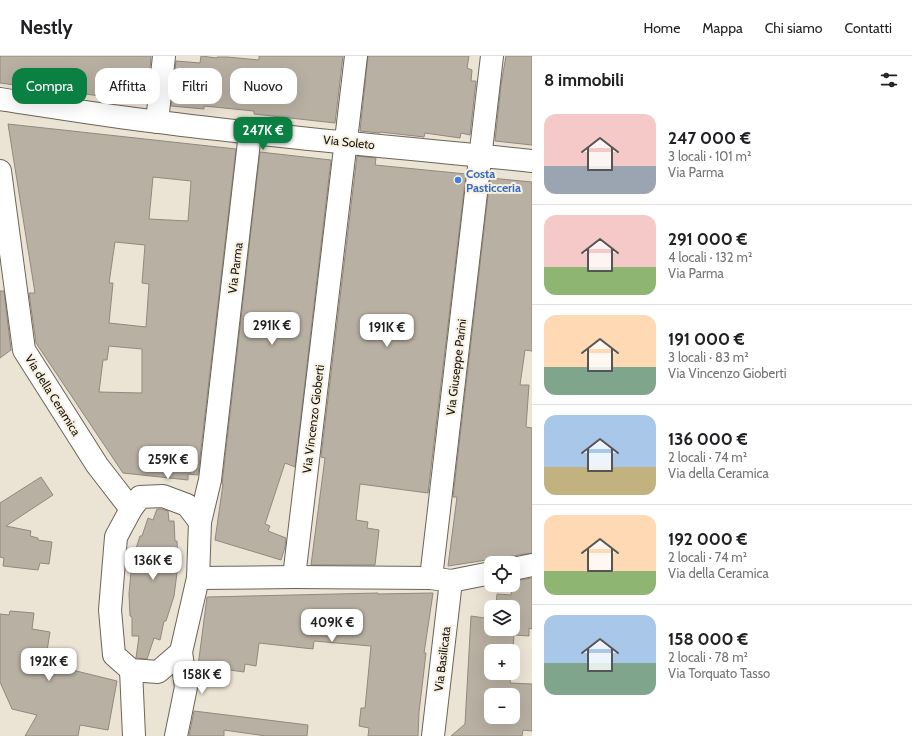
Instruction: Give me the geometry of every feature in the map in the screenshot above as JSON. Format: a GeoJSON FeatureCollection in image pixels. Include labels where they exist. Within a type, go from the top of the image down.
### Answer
{"type":"FeatureCollection","features":[{"type":"Feature","properties":{"kind":"street"},"geometry":{"type":"LineString","coordinates":[[157,122],[164,56]]}},
{"type":"Feature","properties":{"kind":"street","name":"Via Vincenzo Gioberti"},"geometry":{"type":"LineString","coordinates":[[294,577],[356,56]]}},
{"type":"Feature","properties":{"kind":"street","name":"Via Giuseppe Parini"},"geometry":{"type":"LineString","coordinates":[[441,580],[481,156],[492,56]]}},
{"type":"Feature","properties":{"kind":"street","name":"Via Soleto"},"geometry":{"type":"LineString","coordinates":[[0,99],[157,122],[250,133],[532,161]]}},
{"type":"Feature","properties":{"kind":"street","name":"Via Parma"},"geometry":{"type":"LineString","coordinates":[[181,652],[198,578],[200,522],[210,480],[250,133]]}},
{"type":"Feature","properties":{"kind":"street","name":"Via della Ceramica"},"geometry":{"type":"LineString","coordinates":[[0,171],[7,277],[24,350],[97,465],[131,509]]}},
{"type":"Feature","properties":{"kind":"street"},"geometry":{"type":"LineString","coordinates":[[181,652],[158,672],[131,670],[114,655],[110,610],[116,537],[131,509],[140,497],[163,496],[187,505],[200,522]]}},
{"type":"Feature","properties":{"kind":"street"},"geometry":{"type":"LineString","coordinates":[[520,568],[532,565]]}},
{"type":"Feature","properties":{"kind":"street"},"geometry":{"type":"LineString","coordinates":[[198,578],[294,577],[441,580],[484,574]]}},
{"type":"Feature","properties":{"kind":"street","name":"Via Basilicata"},"geometry":{"type":"LineString","coordinates":[[433,736],[441,580]]}},
{"type":"Feature","properties":{"kind":"street"},"geometry":{"type":"LineString","coordinates":[[176,736],[186,688],[181,652]]}},
{"type":"Feature","properties":{"kind":"street"},"geometry":{"type":"LineString","coordinates":[[131,670],[134,736]]}},
{"type":"Feature","properties":{"kind":"building"},"geometry":{"type":"Polygon","coordinates":[[[0,56],[151,56],[150,68],[95,68],[95,95],[87,94],[87,68],[12,68],[12,85],[0,83],[0,56]]]}},
{"type":"Feature","properties":{"kind":"building"},"geometry":{"type":"Polygon","coordinates":[[[201,56],[259,60],[259,56],[343,56],[335,123],[254,114],[254,111],[204,106],[204,109],[171,106],[171,104],[222,104],[222,68],[175,68],[176,61],[200,63],[201,56]]]}},
{"type":"Feature","properties":{"kind":"building"},"geometry":{"type":"Polygon","coordinates":[[[368,56],[469,56],[467,68],[472,70],[471,81],[476,81],[470,135],[461,133],[460,138],[425,133],[424,137],[360,131],[368,56]]]}},
{"type":"Feature","properties":{"kind":"building"},"geometry":{"type":"Polygon","coordinates":[[[506,56],[532,56],[532,145],[495,141],[501,84],[506,56]]]}},
{"type":"Feature","properties":{"kind":"building"},"geometry":{"type":"Polygon","coordinates":[[[8,124],[236,149],[198,475],[188,474],[188,480],[123,473],[36,343],[29,293],[35,293],[8,124]],[[153,177],[149,219],[188,221],[191,181],[153,177]],[[115,242],[109,283],[113,283],[109,323],[146,327],[149,284],[142,283],[145,245],[115,242]],[[109,346],[107,360],[103,360],[99,392],[142,393],[142,349],[109,346]]]}},
{"type":"Feature","properties":{"kind":"building"},"geometry":{"type":"Polygon","coordinates":[[[260,152],[331,160],[295,467],[285,463],[265,524],[270,526],[268,531],[286,538],[281,560],[215,540],[223,484],[260,152]]]}},
{"type":"Feature","properties":{"kind":"building"},"geometry":{"type":"Polygon","coordinates":[[[357,156],[376,158],[375,165],[466,174],[428,493],[360,484],[356,520],[368,522],[367,528],[379,530],[375,565],[311,565],[325,458],[321,457],[357,156]]]}},
{"type":"Feature","properties":{"kind":"building"},"geometry":{"type":"Polygon","coordinates":[[[490,178],[532,182],[532,351],[525,350],[520,385],[529,385],[526,427],[532,428],[532,553],[513,556],[484,556],[484,560],[448,566],[457,497],[453,497],[490,178]]]}},
{"type":"Feature","properties":{"kind":"building"},"geometry":{"type":"Polygon","coordinates":[[[0,291],[4,291],[11,350],[0,358],[0,291]]]}},
{"type":"Feature","properties":{"kind":"building"},"geometry":{"type":"Polygon","coordinates":[[[41,477],[53,495],[6,526],[31,531],[30,536],[38,538],[38,540],[52,542],[49,564],[40,563],[38,570],[3,566],[4,558],[0,557],[0,503],[41,477]]]}},
{"type":"Feature","properties":{"kind":"building"},"geometry":{"type":"Polygon","coordinates":[[[157,509],[168,511],[169,521],[174,521],[178,565],[174,596],[166,621],[164,621],[160,640],[154,638],[147,659],[136,658],[139,636],[132,636],[132,617],[130,616],[129,594],[132,561],[140,536],[142,536],[148,518],[153,520],[157,509]]]}},
{"type":"Feature","properties":{"kind":"building"},"geometry":{"type":"Polygon","coordinates":[[[532,578],[532,629],[529,628],[529,636],[520,635],[520,600],[497,600],[497,594],[511,595],[511,592],[520,592],[520,580],[532,578]]]}},
{"type":"Feature","properties":{"kind":"building"},"geometry":{"type":"Polygon","coordinates":[[[433,593],[424,653],[426,653],[419,712],[418,736],[368,736],[369,728],[359,726],[361,708],[365,708],[371,646],[314,641],[313,649],[259,643],[256,666],[245,664],[244,672],[216,668],[215,676],[197,674],[207,597],[433,593]]]}},
{"type":"Feature","properties":{"kind":"building"},"geometry":{"type":"Polygon","coordinates":[[[10,611],[34,613],[32,629],[50,632],[47,651],[71,656],[68,669],[117,681],[108,730],[80,725],[78,736],[25,736],[37,715],[12,709],[0,682],[0,614],[9,615],[10,611]]]}},
{"type":"Feature","properties":{"kind":"building"},"geometry":{"type":"Polygon","coordinates":[[[471,616],[484,618],[484,636],[514,636],[513,644],[484,644],[484,680],[510,680],[510,683],[532,684],[532,731],[523,730],[522,736],[451,736],[465,724],[471,616]]]}},
{"type":"Feature","properties":{"kind":"building"},"geometry":{"type":"Polygon","coordinates":[[[194,711],[308,725],[307,736],[266,736],[224,730],[224,736],[189,736],[194,711]]]}},
{"type":"Feature","properties":{"kind":"place","name":"Costa Pasticceria"},"geometry":{"type":"Point","coordinates":[458,180]}}]}
